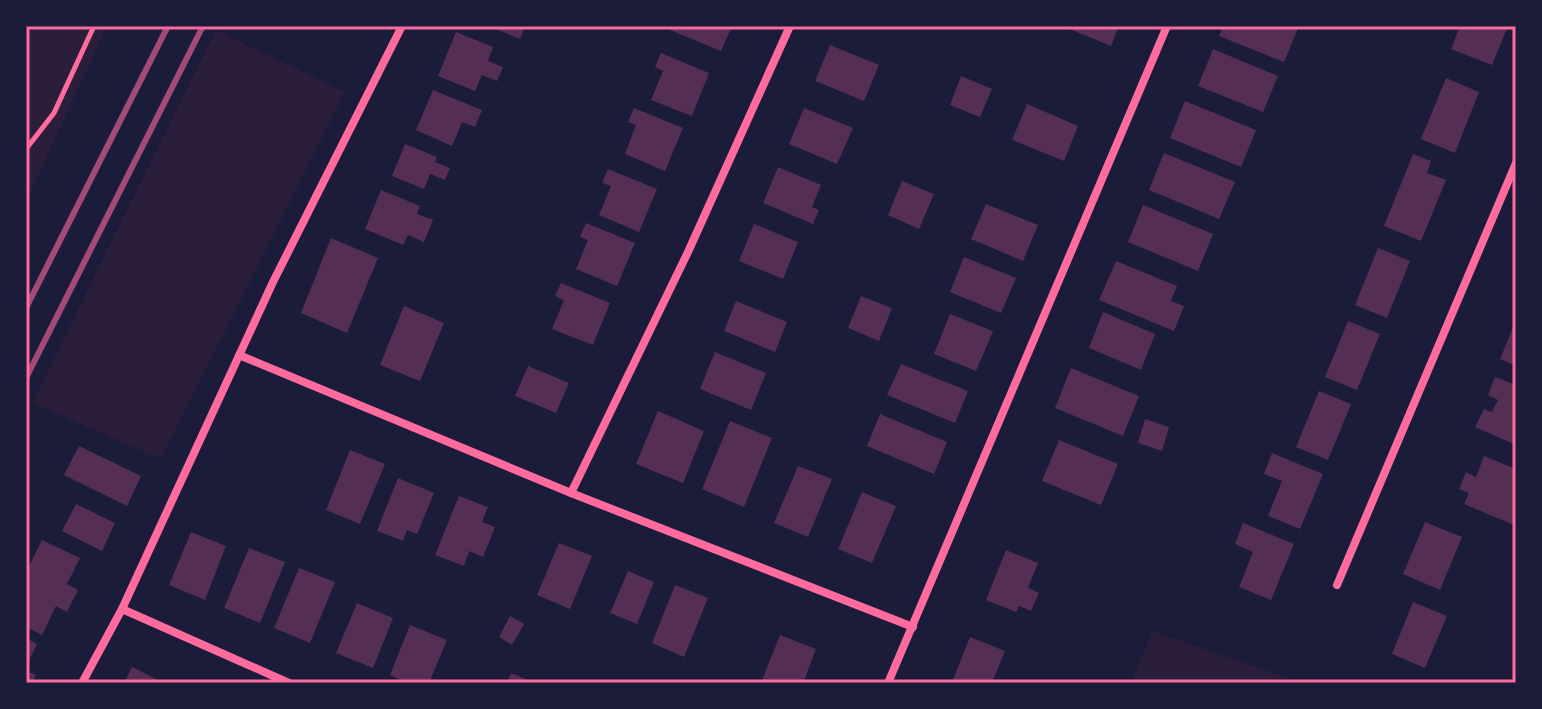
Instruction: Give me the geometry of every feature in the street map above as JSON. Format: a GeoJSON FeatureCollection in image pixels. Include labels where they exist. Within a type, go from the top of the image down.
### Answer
{"type":"FeatureCollection","features":[{"type":"Feature","properties":{"kind":"street"},"geometry":{"type":"LineString","coordinates":[[82,683],[122,609],[239,355],[402,26]]}},
{"type":"Feature","properties":{"kind":"street"},"geometry":{"type":"LineString","coordinates":[[571,493],[688,252],[790,26]]}},
{"type":"Feature","properties":{"kind":"street"},"geometry":{"type":"LineString","coordinates":[[888,683],[1167,26]]}},
{"type":"Feature","properties":{"kind":"street"},"geometry":{"type":"LineString","coordinates":[[1337,585],[1516,163]]}},
{"type":"Feature","properties":{"kind":"street"},"geometry":{"type":"LineString","coordinates":[[239,355],[571,493],[913,627]]}},
{"type":"Feature","properties":{"kind":"street"},"geometry":{"type":"LineString","coordinates":[[122,609],[289,683]]}},
{"type":"Feature","properties":{"kind":"path"},"geometry":{"type":"LineString","coordinates":[[26,149],[54,113],[94,26]]}},
{"type":"Feature","properties":{"kind":"shaded area"},"geometry":{"type":"Polygon","coordinates":[[[26,26],[107,26],[26,202],[26,26]]]}},
{"type":"Feature","properties":{"kind":"shaded area"},"geometry":{"type":"Polygon","coordinates":[[[216,30],[345,92],[161,459],[32,403],[216,30]]]}},
{"type":"Feature","properties":{"kind":"shaded area"},"geometry":{"type":"Polygon","coordinates":[[[1152,631],[1303,683],[1131,683],[1152,631]]]}},
{"type":"Feature","properties":{"kind":"building"},"geometry":{"type":"Polygon","coordinates":[[[489,26],[525,26],[520,39],[489,26]]]}},
{"type":"Feature","properties":{"kind":"building"},"geometry":{"type":"Polygon","coordinates":[[[672,26],[732,26],[721,51],[670,30],[672,26]]]}},
{"type":"Feature","properties":{"kind":"building"},"geometry":{"type":"Polygon","coordinates":[[[1062,26],[1119,26],[1111,46],[1062,26]]]}},
{"type":"Feature","properties":{"kind":"building"},"geometry":{"type":"Polygon","coordinates":[[[1223,26],[1299,26],[1284,62],[1219,36],[1223,26]]]}},
{"type":"Feature","properties":{"kind":"building"},"geometry":{"type":"Polygon","coordinates":[[[1460,26],[1508,26],[1492,65],[1451,49],[1460,26]]]}},
{"type":"Feature","properties":{"kind":"building"},"geometry":{"type":"Polygon","coordinates":[[[456,32],[493,47],[488,61],[503,67],[497,81],[482,75],[475,91],[438,76],[456,32]]]}},
{"type":"Feature","properties":{"kind":"building"},"geometry":{"type":"Polygon","coordinates":[[[830,45],[879,65],[864,101],[815,81],[830,45]]]}},
{"type":"Feature","properties":{"kind":"building"},"geometry":{"type":"Polygon","coordinates":[[[1213,49],[1278,76],[1263,112],[1198,86],[1213,49]]]}},
{"type":"Feature","properties":{"kind":"building"},"geometry":{"type":"Polygon","coordinates":[[[661,53],[709,73],[692,116],[651,100],[663,71],[655,67],[661,53]]]}},
{"type":"Feature","properties":{"kind":"building"},"geometry":{"type":"Polygon","coordinates":[[[961,76],[992,89],[980,117],[950,105],[961,76]]]}},
{"type":"Feature","properties":{"kind":"building"},"geometry":{"type":"Polygon","coordinates":[[[1446,78],[1479,92],[1455,153],[1421,139],[1446,78]]]}},
{"type":"Feature","properties":{"kind":"building"},"geometry":{"type":"Polygon","coordinates":[[[433,90],[482,110],[475,127],[462,122],[452,146],[416,130],[433,90]]]}},
{"type":"Feature","properties":{"kind":"building"},"geometry":{"type":"Polygon","coordinates":[[[1185,101],[1256,130],[1241,167],[1170,138],[1185,101]]]}},
{"type":"Feature","properties":{"kind":"building"},"geometry":{"type":"Polygon","coordinates":[[[1027,104],[1078,126],[1064,161],[1012,140],[1027,104]]]}},
{"type":"Feature","properties":{"kind":"building"},"geometry":{"type":"Polygon","coordinates":[[[634,108],[683,128],[665,171],[625,154],[636,125],[628,122],[634,108]]]}},
{"type":"Feature","properties":{"kind":"building"},"geometry":{"type":"Polygon","coordinates":[[[804,108],[853,128],[837,164],[789,144],[804,108]]]}},
{"type":"Feature","properties":{"kind":"building"},"geometry":{"type":"Polygon","coordinates":[[[405,144],[437,157],[435,162],[450,168],[445,180],[430,174],[424,189],[392,176],[405,144]]]}},
{"type":"Feature","properties":{"kind":"building"},"geometry":{"type":"Polygon","coordinates":[[[1164,153],[1235,182],[1219,219],[1149,190],[1164,153]]]}},
{"type":"Feature","properties":{"kind":"building"},"geometry":{"type":"Polygon","coordinates":[[[1413,154],[1431,161],[1427,173],[1446,180],[1421,241],[1384,226],[1413,154]]]}},
{"type":"Feature","properties":{"kind":"building"},"geometry":{"type":"Polygon","coordinates":[[[778,167],[821,185],[812,207],[819,210],[813,224],[763,203],[778,167]]]}},
{"type":"Feature","properties":{"kind":"building"},"geometry":{"type":"Polygon","coordinates":[[[608,169],[657,189],[639,232],[599,215],[611,186],[602,183],[608,169]]]}},
{"type":"Feature","properties":{"kind":"building"},"geometry":{"type":"Polygon","coordinates":[[[902,181],[934,194],[919,229],[888,215],[902,181]]]}},
{"type":"Feature","properties":{"kind":"building"},"geometry":{"type":"Polygon","coordinates":[[[381,190],[420,206],[417,214],[433,220],[424,242],[408,235],[403,245],[365,229],[381,190]]]}},
{"type":"Feature","properties":{"kind":"building"},"geometry":{"type":"Polygon","coordinates":[[[986,204],[1038,225],[1023,261],[971,239],[986,204]]]}},
{"type":"Feature","properties":{"kind":"building"},"geometry":{"type":"Polygon","coordinates":[[[1143,205],[1213,234],[1198,271],[1128,242],[1143,205]]]}},
{"type":"Feature","properties":{"kind":"building"},"geometry":{"type":"Polygon","coordinates":[[[586,223],[635,243],[617,286],[576,269],[588,240],[580,237],[586,223]]]}},
{"type":"Feature","properties":{"kind":"building"},"geometry":{"type":"Polygon","coordinates":[[[754,224],[798,242],[783,279],[739,261],[754,224]]]}},
{"type":"Feature","properties":{"kind":"building"},"geometry":{"type":"Polygon","coordinates":[[[331,238],[378,258],[347,333],[301,313],[331,238]]]}},
{"type":"Feature","properties":{"kind":"building"},"geometry":{"type":"Polygon","coordinates":[[[1378,248],[1410,261],[1387,318],[1355,305],[1378,248]]]}},
{"type":"Feature","properties":{"kind":"building"},"geometry":{"type":"Polygon","coordinates":[[[964,257],[1016,278],[1001,313],[950,292],[964,257]]]}},
{"type":"Feature","properties":{"kind":"building"},"geometry":{"type":"Polygon","coordinates":[[[1116,261],[1177,286],[1171,301],[1184,306],[1174,331],[1099,300],[1116,261]]]}},
{"type":"Feature","properties":{"kind":"building"},"geometry":{"type":"Polygon","coordinates":[[[561,283],[610,303],[593,345],[552,329],[564,300],[555,296],[561,283]]]}},
{"type":"Feature","properties":{"kind":"building"},"geometry":{"type":"Polygon","coordinates":[[[861,296],[892,308],[879,341],[848,328],[861,296]]]}},
{"type":"Feature","properties":{"kind":"building"},"geometry":{"type":"Polygon","coordinates":[[[736,301],[787,322],[775,352],[724,331],[736,301]]]}},
{"type":"Feature","properties":{"kind":"building"},"geometry":{"type":"Polygon","coordinates":[[[404,306],[444,323],[420,381],[380,365],[404,306]]]}},
{"type":"Feature","properties":{"kind":"building"},"geometry":{"type":"Polygon","coordinates":[[[1103,312],[1155,334],[1141,370],[1089,348],[1103,312]]]}},
{"type":"Feature","properties":{"kind":"building"},"geometry":{"type":"Polygon","coordinates":[[[950,314],[993,331],[976,371],[934,354],[950,314]]]}},
{"type":"Feature","properties":{"kind":"building"},"geometry":{"type":"Polygon","coordinates":[[[1516,320],[1516,366],[1500,359],[1516,320]]]}},
{"type":"Feature","properties":{"kind":"building"},"geometry":{"type":"Polygon","coordinates":[[[1348,321],[1380,334],[1357,390],[1325,377],[1348,321]]]}},
{"type":"Feature","properties":{"kind":"building"},"geometry":{"type":"Polygon","coordinates":[[[715,352],[766,373],[751,410],[700,389],[715,352]]]}},
{"type":"Feature","properties":{"kind":"building"},"geometry":{"type":"Polygon","coordinates":[[[901,364],[968,391],[955,423],[887,395],[901,364]]]}},
{"type":"Feature","properties":{"kind":"building"},"geometry":{"type":"Polygon","coordinates":[[[528,366],[569,383],[556,413],[515,396],[528,366]]]}},
{"type":"Feature","properties":{"kind":"building"},"geometry":{"type":"Polygon","coordinates":[[[1071,368],[1139,396],[1123,436],[1055,408],[1071,368]]]}},
{"type":"Feature","properties":{"kind":"building"},"geometry":{"type":"Polygon","coordinates":[[[1495,377],[1516,385],[1516,445],[1475,427],[1484,409],[1492,412],[1498,400],[1488,395],[1495,377]]]}},
{"type":"Feature","properties":{"kind":"building"},"geometry":{"type":"Polygon","coordinates":[[[1319,391],[1351,404],[1328,460],[1296,447],[1319,391]]]}},
{"type":"Feature","properties":{"kind":"building"},"geometry":{"type":"Polygon","coordinates":[[[658,411],[704,431],[683,483],[636,464],[658,411]]]}},
{"type":"Feature","properties":{"kind":"building"},"geometry":{"type":"Polygon","coordinates":[[[880,414],[947,442],[934,474],[867,446],[880,414]]]}},
{"type":"Feature","properties":{"kind":"building"},"geometry":{"type":"Polygon","coordinates":[[[1145,419],[1169,427],[1162,451],[1138,443],[1145,419]]]}},
{"type":"Feature","properties":{"kind":"building"},"geometry":{"type":"Polygon","coordinates":[[[730,421],[772,438],[744,507],[702,489],[730,421]]]}},
{"type":"Feature","properties":{"kind":"building"},"geometry":{"type":"Polygon","coordinates":[[[1059,440],[1118,464],[1101,505],[1042,481],[1059,440]]]}},
{"type":"Feature","properties":{"kind":"building"},"geometry":{"type":"Polygon","coordinates":[[[79,446],[141,476],[127,506],[64,475],[79,446]]]}},
{"type":"Feature","properties":{"kind":"building"},"geometry":{"type":"Polygon","coordinates":[[[350,450],[385,464],[360,524],[326,510],[350,450]]]}},
{"type":"Feature","properties":{"kind":"building"},"geometry":{"type":"Polygon","coordinates":[[[1272,453],[1323,474],[1300,529],[1268,516],[1282,481],[1264,474],[1272,453]]]}},
{"type":"Feature","properties":{"kind":"building"},"geometry":{"type":"Polygon","coordinates":[[[1484,456],[1516,469],[1516,526],[1464,504],[1469,493],[1459,489],[1466,472],[1476,477],[1484,456]]]}},
{"type":"Feature","properties":{"kind":"building"},"geometry":{"type":"Polygon","coordinates":[[[798,466],[832,479],[808,537],[774,523],[798,466]]]}},
{"type":"Feature","properties":{"kind":"building"},"geometry":{"type":"Polygon","coordinates":[[[398,478],[434,493],[417,534],[407,530],[403,541],[377,531],[398,478]]]}},
{"type":"Feature","properties":{"kind":"building"},"geometry":{"type":"Polygon","coordinates":[[[862,492],[896,506],[872,563],[838,549],[862,492]]]}},
{"type":"Feature","properties":{"kind":"building"},"geometry":{"type":"Polygon","coordinates":[[[459,496],[488,507],[482,522],[495,527],[483,557],[469,551],[464,566],[435,555],[459,496]]]}},
{"type":"Feature","properties":{"kind":"building"},"geometry":{"type":"Polygon","coordinates":[[[76,504],[115,523],[102,551],[62,531],[76,504]]]}},
{"type":"Feature","properties":{"kind":"building"},"geometry":{"type":"Polygon","coordinates":[[[1425,522],[1462,537],[1440,590],[1403,574],[1425,522]]]}},
{"type":"Feature","properties":{"kind":"building"},"geometry":{"type":"Polygon","coordinates":[[[1243,523],[1294,544],[1271,600],[1239,587],[1253,552],[1235,544],[1243,523]]]}},
{"type":"Feature","properties":{"kind":"building"},"geometry":{"type":"Polygon","coordinates":[[[191,532],[226,546],[205,600],[169,585],[191,532]]]}},
{"type":"Feature","properties":{"kind":"building"},"geometry":{"type":"Polygon","coordinates":[[[42,540],[80,558],[67,584],[78,590],[67,612],[56,606],[42,635],[26,627],[26,565],[29,566],[42,540]]]}},
{"type":"Feature","properties":{"kind":"building"},"geometry":{"type":"Polygon","coordinates":[[[559,543],[592,556],[570,609],[537,595],[559,543]]]}},
{"type":"Feature","properties":{"kind":"building"},"geometry":{"type":"Polygon","coordinates":[[[249,548],[285,562],[260,623],[224,608],[249,548]]]}},
{"type":"Feature","properties":{"kind":"building"},"geometry":{"type":"Polygon","coordinates":[[[1006,550],[1038,563],[1028,588],[1039,593],[1031,611],[1019,606],[1016,612],[986,600],[1006,550]]]}},
{"type":"Feature","properties":{"kind":"building"},"geometry":{"type":"Polygon","coordinates":[[[299,568],[335,582],[310,643],[274,628],[299,568]]]}},
{"type":"Feature","properties":{"kind":"building"},"geometry":{"type":"Polygon","coordinates":[[[628,571],[654,582],[637,624],[610,613],[628,571]]]}},
{"type":"Feature","properties":{"kind":"building"},"geometry":{"type":"Polygon","coordinates":[[[675,585],[708,598],[684,657],[652,643],[675,585]]]}},
{"type":"Feature","properties":{"kind":"building"},"geometry":{"type":"Polygon","coordinates":[[[1413,602],[1447,616],[1425,668],[1392,654],[1413,602]]]}},
{"type":"Feature","properties":{"kind":"building"},"geometry":{"type":"Polygon","coordinates":[[[357,603],[393,618],[373,668],[336,653],[357,603]]]}},
{"type":"Feature","properties":{"kind":"building"},"geometry":{"type":"Polygon","coordinates":[[[510,616],[524,624],[512,645],[499,637],[510,616]]]}},
{"type":"Feature","properties":{"kind":"building"},"geometry":{"type":"Polygon","coordinates":[[[410,625],[447,640],[429,683],[408,683],[390,675],[410,625]]]}},
{"type":"Feature","properties":{"kind":"building"},"geometry":{"type":"Polygon","coordinates":[[[780,635],[816,649],[803,683],[761,683],[780,635]]]}},
{"type":"Feature","properties":{"kind":"building"},"geometry":{"type":"Polygon","coordinates":[[[970,637],[1005,651],[992,683],[952,682],[970,637]]]}},
{"type":"Feature","properties":{"kind":"building"},"geometry":{"type":"Polygon","coordinates":[[[26,638],[37,644],[26,666],[26,638]]]}},
{"type":"Feature","properties":{"kind":"building"},"geometry":{"type":"Polygon","coordinates":[[[132,667],[164,683],[124,683],[132,667]]]}},
{"type":"Feature","properties":{"kind":"building"},"geometry":{"type":"Polygon","coordinates":[[[26,671],[36,675],[32,683],[26,683],[26,671]]]}},
{"type":"Feature","properties":{"kind":"building"},"geometry":{"type":"Polygon","coordinates":[[[511,673],[535,683],[507,683],[511,673]]]}},
{"type":"Feature","properties":{"kind":"railway"},"geometry":{"type":"LineString","coordinates":[[26,308],[168,26]]}},
{"type":"Feature","properties":{"kind":"railway"},"geometry":{"type":"LineString","coordinates":[[26,378],[203,26]]}}]}
